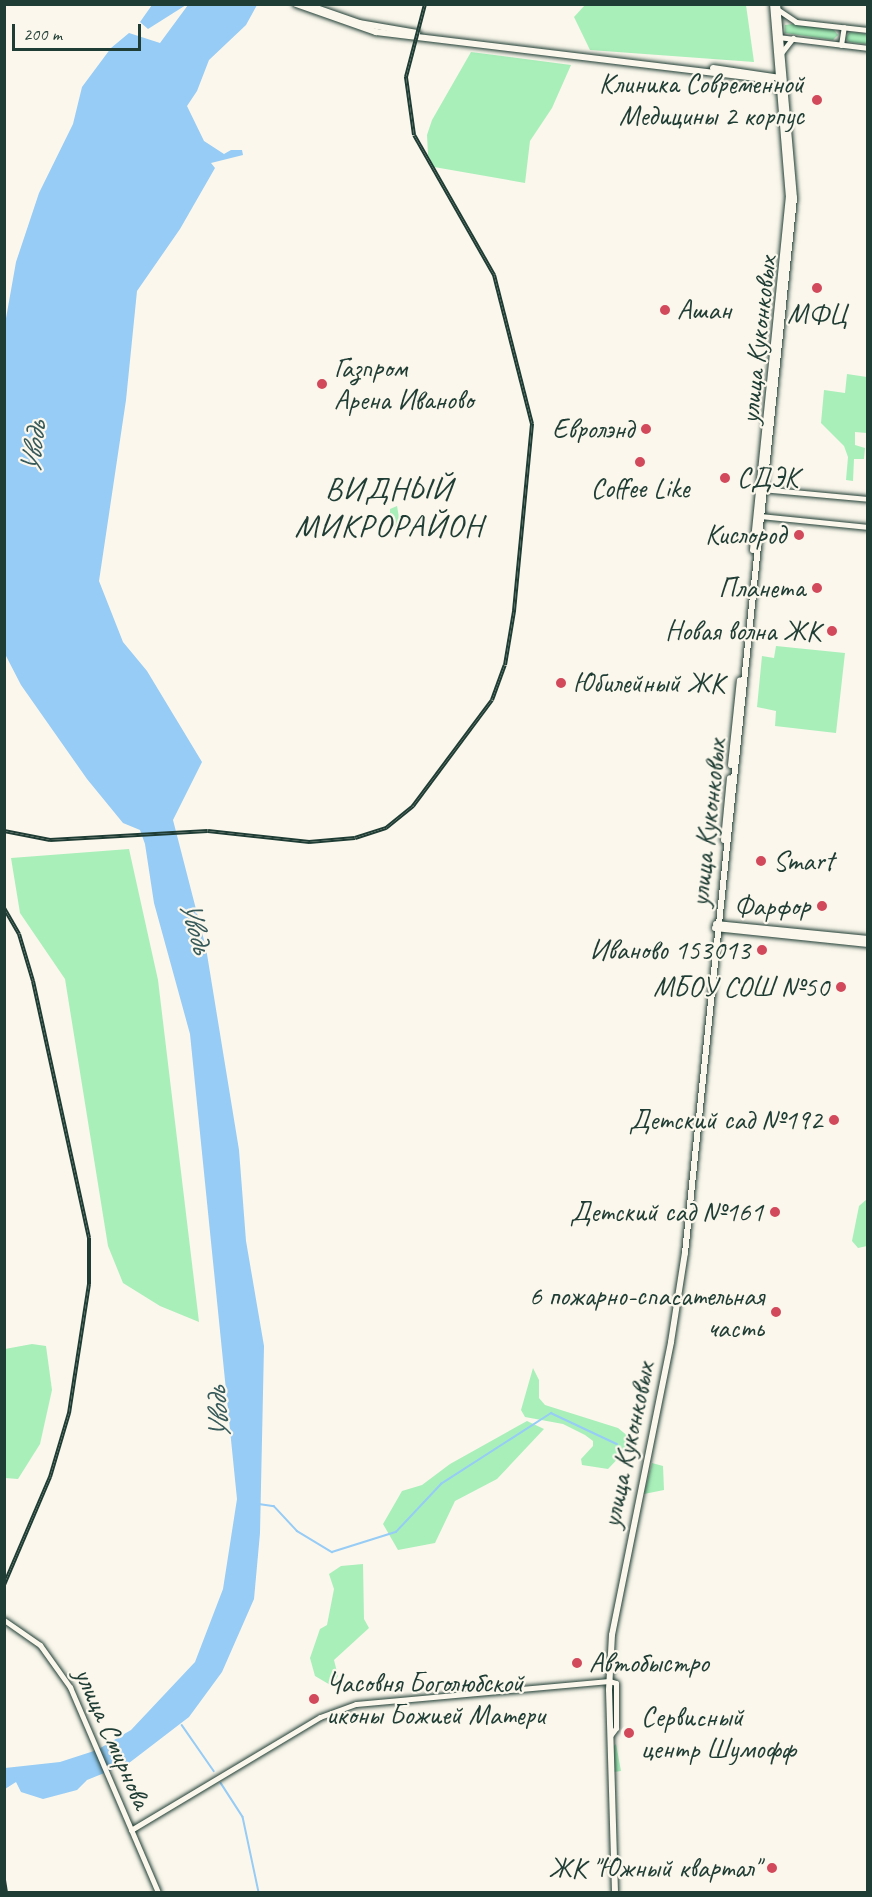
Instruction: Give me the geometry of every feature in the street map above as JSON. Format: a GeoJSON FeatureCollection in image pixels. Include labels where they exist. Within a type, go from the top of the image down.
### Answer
{"type":"FeatureCollection","features":[{"type":"Feature","properties":{"kind":"main road"},"geometry":{"type":"LineString","coordinates":[[296,4],[375,32],[759,76],[771,82],[782,96]]}},
{"type":"Feature","properties":{"kind":"main road"},"geometry":{"type":"LineString","coordinates":[[306,4],[375,27],[782,80]]}},
{"type":"Feature","properties":{"kind":"main road"},"geometry":{"type":"LineString","coordinates":[[776,6],[796,22],[867,30]]}},
{"type":"Feature","properties":{"kind":"main road","name":"улица Куконковых"},"geometry":{"type":"LineString","coordinates":[[614,1893],[608,1681],[611,1615],[673,1316],[686,1226],[789,198],[776,6]]}},
{"type":"Feature","properties":{"kind":"main road"},"geometry":{"type":"LineString","coordinates":[[841,45],[844,27]]}},
{"type":"Feature","properties":{"kind":"main road"},"geometry":{"type":"LineString","coordinates":[[778,37],[867,48]]}},
{"type":"Feature","properties":{"kind":"main road"},"geometry":{"type":"LineString","coordinates":[[759,76],[772,71],[793,38]]}},
{"type":"Feature","properties":{"kind":"main road","name":"улица Куконковых"},"geometry":{"type":"LineString","coordinates":[[761,489],[794,198],[782,80]]}},
{"type":"Feature","properties":{"kind":"main road"},"geometry":{"type":"LineString","coordinates":[[761,489],[867,499]]}},
{"type":"Feature","properties":{"kind":"main road","name":"улица Куконковых"},"geometry":{"type":"LineString","coordinates":[[732,781],[761,513],[760,500]]}},
{"type":"Feature","properties":{"kind":"main road"},"geometry":{"type":"LineString","coordinates":[[761,513],[773,517],[867,527]]}},
{"type":"Feature","properties":{"kind":"main road"},"geometry":{"type":"LineString","coordinates":[[717,926],[855,940],[867,939]]}},
{"type":"Feature","properties":{"kind":"main road"},"geometry":{"type":"LineString","coordinates":[[855,940],[867,944]]}},
{"type":"Feature","properties":{"kind":"main road","name":"улица Смирнова"},"geometry":{"type":"LineString","coordinates":[[5,1620],[50,1655],[70,1687],[158,1893]]}},
{"type":"Feature","properties":{"kind":"main road"},"geometry":{"type":"LineString","coordinates":[[131,1830],[320,1717],[350,1705],[608,1681]]}},
{"type":"Feature","properties":{"kind":"main road","name":"улица Куконковых"},"geometry":{"type":"LineString","coordinates":[[608,1681],[610,1790]]}},
{"type":"Feature","properties":{"kind":"green space"},"geometry":{"type":"Polygon","coordinates":[[[585,5],[746,5],[754,62],[590,50],[574,17],[585,5]]]}},
{"type":"Feature","properties":{"kind":"green space"},"geometry":{"type":"Polygon","coordinates":[[[793,24],[834,30],[838,35],[833,40],[785,33],[785,25],[793,24]]]}},
{"type":"Feature","properties":{"kind":"green space"},"geometry":{"type":"Polygon","coordinates":[[[850,32],[867,34],[867,44],[849,42],[845,38],[850,32]]]}},
{"type":"Feature","properties":{"kind":"green space"},"geometry":{"type":"Polygon","coordinates":[[[471,52],[571,65],[552,108],[530,141],[525,183],[434,167],[428,155],[427,135],[432,120],[471,52]]]}},
{"type":"Feature","properties":{"kind":"green space"},"geometry":{"type":"Polygon","coordinates":[[[847,374],[867,377],[867,433],[855,432],[855,445],[865,448],[864,459],[854,459],[853,481],[846,480],[848,457],[844,446],[821,423],[824,390],[845,393],[847,374]]]}},
{"type":"Feature","properties":{"kind":"green space"},"geometry":{"type":"Polygon","coordinates":[[[397,506],[401,529],[390,530],[390,509],[397,506]]]}},
{"type":"Feature","properties":{"kind":"green space"},"geometry":{"type":"Polygon","coordinates":[[[776,646],[845,653],[836,733],[775,726],[776,711],[757,707],[762,656],[774,658],[776,646]]]}},
{"type":"Feature","properties":{"kind":"green space"},"geometry":{"type":"Polygon","coordinates":[[[129,849],[158,980],[199,1322],[160,1306],[123,1283],[108,1246],[65,979],[20,913],[11,858],[129,849]]]}},
{"type":"Feature","properties":{"kind":"green space"},"geometry":{"type":"Polygon","coordinates":[[[867,1199],[867,1246],[858,1248],[852,1241],[859,1206],[867,1199]]]}},
{"type":"Feature","properties":{"kind":"green space"},"geometry":{"type":"Polygon","coordinates":[[[32,1344],[46,1346],[52,1390],[40,1444],[18,1479],[5,1478],[5,1349],[32,1344]]]}},
{"type":"Feature","properties":{"kind":"green space"},"geometry":{"type":"Polygon","coordinates":[[[533,1368],[539,1380],[539,1398],[545,1405],[618,1428],[629,1437],[627,1449],[608,1469],[582,1465],[581,1459],[593,1446],[593,1441],[585,1435],[563,1424],[525,1417],[521,1410],[533,1368]]]}},
{"type":"Feature","properties":{"kind":"green space"},"geometry":{"type":"Polygon","coordinates":[[[527,1421],[544,1429],[497,1479],[455,1501],[435,1543],[398,1550],[383,1524],[402,1491],[422,1485],[450,1464],[527,1421]]]}},
{"type":"Feature","properties":{"kind":"green space"},"geometry":{"type":"Polygon","coordinates":[[[652,1463],[663,1466],[664,1490],[644,1494],[652,1463]]]}},
{"type":"Feature","properties":{"kind":"green space"},"geometry":{"type":"Polygon","coordinates":[[[363,1564],[364,1619],[369,1628],[334,1660],[338,1676],[332,1686],[315,1676],[310,1658],[320,1629],[327,1625],[334,1589],[329,1574],[341,1566],[363,1564]]]}},
{"type":"Feature","properties":{"kind":"green space"},"geometry":{"type":"Polygon","coordinates":[[[616,1744],[621,1771],[614,1772],[613,1747],[616,1744]]]}},
{"type":"Feature","properties":{"kind":"water"},"geometry":{"type":"Polygon","coordinates":[[[152,5],[186,5],[148,29],[140,22],[152,5]]]}},
{"type":"Feature","properties":{"kind":"water","name":"Уводь"},"geometry":{"type":"Polygon","coordinates":[[[188,5],[257,5],[246,25],[209,60],[197,91],[187,106],[204,141],[224,154],[231,150],[242,150],[243,155],[211,163],[215,168],[180,229],[137,291],[126,400],[99,581],[123,642],[147,671],[202,762],[173,820],[206,948],[239,1150],[246,1241],[264,1346],[260,1533],[254,1599],[222,1672],[189,1717],[129,1763],[87,1780],[77,1790],[43,1799],[21,1792],[16,1782],[5,1789],[5,1768],[60,1762],[97,1750],[131,1730],[195,1662],[223,1589],[237,1499],[190,1034],[154,903],[145,844],[140,830],[123,823],[87,779],[21,685],[5,654],[5,324],[16,262],[39,193],[73,124],[82,87],[111,48],[129,33],[160,43],[188,5]]]}},
{"type":"Feature","properties":{"kind":"waterway"},"geometry":{"type":"LineString","coordinates":[[259,1504],[274,1506],[297,1531],[332,1552],[396,1532],[441,1484],[551,1413],[617,1444]]}},
{"type":"Feature","properties":{"kind":"waterway"},"geometry":{"type":"LineString","coordinates":[[182,1725],[214,1771]]}},
{"type":"Feature","properties":{"kind":"waterway"},"geometry":{"type":"LineString","coordinates":[[221,1783],[243,1817],[259,1892]]}},
{"type":"Feature","properties":{"kind":"railway"},"geometry":{"type":"LineString","coordinates":[[4,831],[50,840],[208,831],[309,842],[355,838],[386,828],[413,806],[492,700],[505,665],[514,611],[532,424],[494,275],[414,135],[406,77],[425,4]]}},
{"type":"Feature","properties":{"kind":"railway"},"geometry":{"type":"LineString","coordinates":[[4,908],[19,934],[33,981],[89,1238],[89,1284],[69,1413],[50,1477],[4,1585]]}},
{"type":"Feature","properties":{"kind":"railway"},"geometry":{"type":"LineString","coordinates":[[4,1880],[6,1892]]}},
{"type":"Feature","properties":{"kind":"place","name":"Клиника Современной Медицины 2 корпус"},"geometry":{"type":"Point","coordinates":[817,100]}},
{"type":"Feature","properties":{"kind":"place","name":"МФЦ"},"geometry":{"type":"Point","coordinates":[817,288]}},
{"type":"Feature","properties":{"kind":"place","name":"Ашан"},"geometry":{"type":"Point","coordinates":[665,310]}},
{"type":"Feature","properties":{"kind":"place","name":"Газпром Арена Иваново"},"geometry":{"type":"Point","coordinates":[322,384]}},
{"type":"Feature","properties":{"kind":"place","name":"Евролэнд"},"geometry":{"type":"Point","coordinates":[646,429]}},
{"type":"Feature","properties":{"kind":"place","name":"Coffee Like"},"geometry":{"type":"Point","coordinates":[640,462]}},
{"type":"Feature","properties":{"kind":"place","name":"СДЭК"},"geometry":{"type":"Point","coordinates":[725,478]}},
{"type":"Feature","properties":{"kind":"place","name":"Кислород"},"geometry":{"type":"Point","coordinates":[799,535]}},
{"type":"Feature","properties":{"kind":"place","name":"Планета"},"geometry":{"type":"Point","coordinates":[817,588]}},
{"type":"Feature","properties":{"kind":"place","name":"Новая волна ЖК"},"geometry":{"type":"Point","coordinates":[832,631]}},
{"type":"Feature","properties":{"kind":"place","name":"Юбилейный ЖК"},"geometry":{"type":"Point","coordinates":[561,683]}},
{"type":"Feature","properties":{"kind":"place","name":"Smart"},"geometry":{"type":"Point","coordinates":[761,861]}},
{"type":"Feature","properties":{"kind":"place","name":"Фарфор"},"geometry":{"type":"Point","coordinates":[822,906]}},
{"type":"Feature","properties":{"kind":"place","name":"Иваново 153013"},"geometry":{"type":"Point","coordinates":[762,950]}},
{"type":"Feature","properties":{"kind":"place","name":"МБОУ СОШ №50"},"geometry":{"type":"Point","coordinates":[841,987]}},
{"type":"Feature","properties":{"kind":"place","name":"Детский сад №192"},"geometry":{"type":"Point","coordinates":[834,1120]}},
{"type":"Feature","properties":{"kind":"place","name":"Детский сад №161"},"geometry":{"type":"Point","coordinates":[775,1212]}},
{"type":"Feature","properties":{"kind":"place","name":"6 пожарно-спасательная часть"},"geometry":{"type":"Point","coordinates":[776,1312]}},
{"type":"Feature","properties":{"kind":"place","name":"Автобыстро"},"geometry":{"type":"Point","coordinates":[577,1663]}},
{"type":"Feature","properties":{"kind":"place","name":"Часовня Боголюбской иконы Божией Матери"},"geometry":{"type":"Point","coordinates":[314,1699]}},
{"type":"Feature","properties":{"kind":"place","name":"Сервисный центр Шумофф"},"geometry":{"type":"Point","coordinates":[629,1733]}},
{"type":"Feature","properties":{"kind":"place","name":"ЖК \"Южный квартал\""},"geometry":{"type":"Point","coordinates":[772,1868]}},
{"type":"Feature","properties":{"kind":"district","name":"ВИДНЫЙ МИКРОРАЙОН"},"geometry":{"type":"Point","coordinates":[389,508]}}]}
